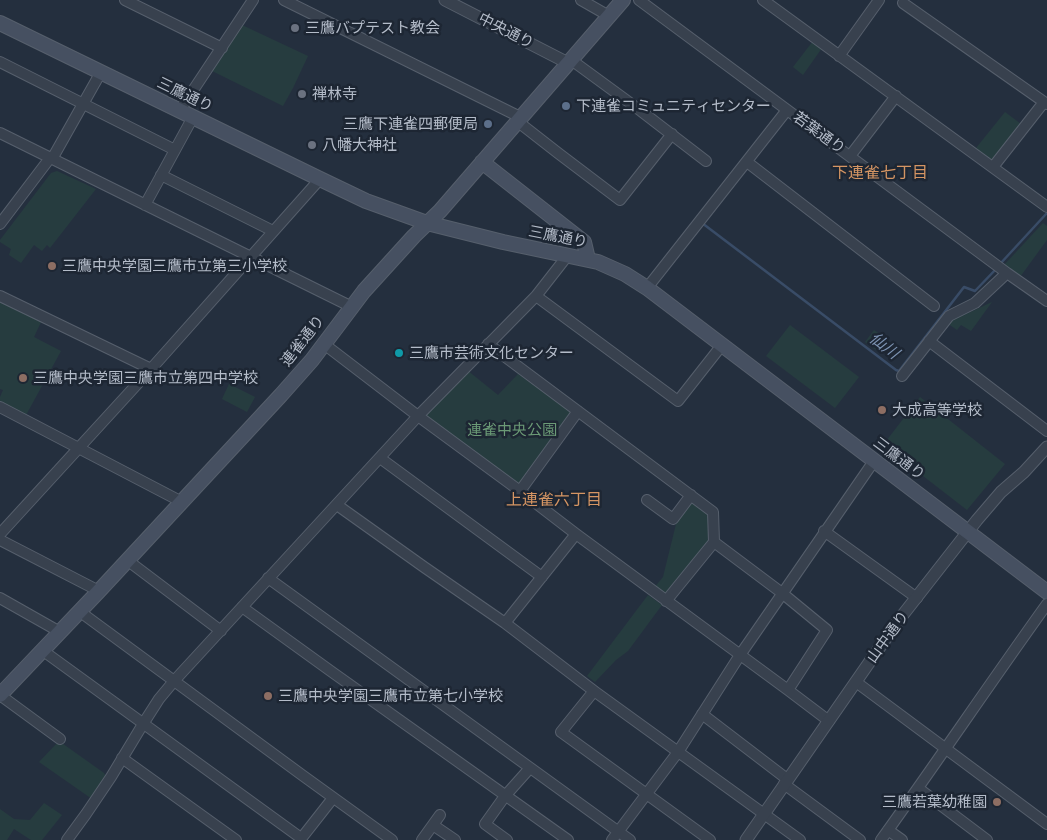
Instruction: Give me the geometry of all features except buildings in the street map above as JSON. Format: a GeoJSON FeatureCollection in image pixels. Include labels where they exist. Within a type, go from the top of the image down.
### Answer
{"type":"FeatureCollection","features":[{"type":"Feature","properties":{"kind":"main road","name":"連雀通り"},"geometry":{"type":"LineString","coordinates":[[2,690],[99,591],[281,394],[324,344],[364,291],[440,211],[623,0]]}},
{"type":"Feature","properties":{"kind":"main road","name":"三鷹通り"},"geometry":{"type":"LineString","coordinates":[[0,22],[366,201],[427,224],[588,259],[625,274],[647,288],[1047,592]]}},
{"type":"Feature","properties":{"kind":"main road"},"geometry":{"type":"LineString","coordinates":[[482,162],[584,242],[588,259]]}},
{"type":"Feature","properties":{"kind":"street"},"geometry":{"type":"LineString","coordinates":[[125,0],[222,48]]}},
{"type":"Feature","properties":{"kind":"street"},"geometry":{"type":"LineString","coordinates":[[180,110],[253,0]]}},
{"type":"Feature","properties":{"kind":"street","name":"中央通り"},"geometry":{"type":"LineString","coordinates":[[445,0],[569,61]]}},
{"type":"Feature","properties":{"kind":"street"},"geometry":{"type":"LineString","coordinates":[[581,0],[609,16]]}},
{"type":"Feature","properties":{"kind":"street","name":"若葉通り"},"geometry":{"type":"LineString","coordinates":[[640,0],[1047,301]]}},
{"type":"Feature","properties":{"kind":"street"},"geometry":{"type":"LineString","coordinates":[[763,0],[1047,207]]}},
{"type":"Feature","properties":{"kind":"street"},"geometry":{"type":"LineString","coordinates":[[839,56],[879,0]]}},
{"type":"Feature","properties":{"kind":"street"},"geometry":{"type":"LineString","coordinates":[[290,1],[518,119],[558,153],[620,200],[672,134]]}},
{"type":"Feature","properties":{"kind":"street"},"geometry":{"type":"LineString","coordinates":[[901,1],[1045,103],[993,167]]}},
{"type":"Feature","properties":{"kind":"street"},"geometry":{"type":"LineString","coordinates":[[569,61],[672,134],[706,161]]}},
{"type":"Feature","properties":{"kind":"street"},"geometry":{"type":"LineString","coordinates":[[0,62],[175,150]]}},
{"type":"Feature","properties":{"kind":"street"},"geometry":{"type":"LineString","coordinates":[[0,224],[51,158],[101,72]]}},
{"type":"Feature","properties":{"kind":"street"},"geometry":{"type":"LineString","coordinates":[[850,156],[896,96]]}},
{"type":"Feature","properties":{"kind":"street"},"geometry":{"type":"LineString","coordinates":[[647,288],[787,110]]}},
{"type":"Feature","properties":{"kind":"street"},"geometry":{"type":"LineString","coordinates":[[145,205],[193,117]]}},
{"type":"Feature","properties":{"kind":"street"},"geometry":{"type":"LineString","coordinates":[[0,133],[352,306]]}},
{"type":"Feature","properties":{"kind":"street"},"geometry":{"type":"LineString","coordinates":[[746,162],[934,306]]}},
{"type":"Feature","properties":{"kind":"street"},"geometry":{"type":"LineString","coordinates":[[161,176],[273,231]]}},
{"type":"Feature","properties":{"kind":"street"},"geometry":{"type":"LineString","coordinates":[[0,534],[151,369],[320,179]]}},
{"type":"Feature","properties":{"kind":"street"},"geometry":{"type":"LineString","coordinates":[[67,840],[86,814],[159,699],[174,681],[418,416],[536,296],[568,255]]}},
{"type":"Feature","properties":{"kind":"street"},"geometry":{"type":"LineString","coordinates":[[902,376],[949,316],[975,303],[1001,268]]}},
{"type":"Feature","properties":{"kind":"street"},"geometry":{"type":"LineString","coordinates":[[0,296],[151,369]]}},
{"type":"Feature","properties":{"kind":"street"},"geometry":{"type":"LineString","coordinates":[[536,296],[678,401],[722,345]]}},
{"type":"Feature","properties":{"kind":"street"},"geometry":{"type":"LineString","coordinates":[[929,341],[1047,431]]}},
{"type":"Feature","properties":{"kind":"street"},"geometry":{"type":"LineString","coordinates":[[324,344],[828,721]]}},
{"type":"Feature","properties":{"kind":"street"},"geometry":{"type":"LineString","coordinates":[[488,344],[713,512],[714,542],[666,601]]}},
{"type":"Feature","properties":{"kind":"street"},"geometry":{"type":"LineString","coordinates":[[0,407],[182,502]]}},
{"type":"Feature","properties":{"kind":"street"},"geometry":{"type":"LineString","coordinates":[[520,491],[578,411]]}},
{"type":"Feature","properties":{"kind":"street","name":"山中通り"},"geometry":{"type":"LineString","coordinates":[[746,840],[898,621],[967,531],[1002,492],[1047,447]]}},
{"type":"Feature","properties":{"kind":"street"},"geometry":{"type":"LineString","coordinates":[[380,458],[542,577]]}},
{"type":"Feature","properties":{"kind":"street"},"geometry":{"type":"LineString","coordinates":[[616,836],[678,752],[740,655],[874,461]]}},
{"type":"Feature","properties":{"kind":"street"},"geometry":{"type":"LineString","coordinates":[[647,500],[673,519],[691,495]]}},
{"type":"Feature","properties":{"kind":"street"},"geometry":{"type":"LineString","coordinates":[[337,505],[424,568],[505,623],[594,691],[800,840]]}},
{"type":"Feature","properties":{"kind":"street"},"geometry":{"type":"LineString","coordinates":[[824,532],[917,598]]}},
{"type":"Feature","properties":{"kind":"street"},"geometry":{"type":"LineString","coordinates":[[505,623],[576,534]]}},
{"type":"Feature","properties":{"kind":"street"},"geometry":{"type":"LineString","coordinates":[[0,540],[99,591]]}},
{"type":"Feature","properties":{"kind":"street"},"geometry":{"type":"LineString","coordinates":[[714,542],[782,593],[827,630],[788,690]]}},
{"type":"Feature","properties":{"kind":"street"},"geometry":{"type":"LineString","coordinates":[[127,560],[221,631]]}},
{"type":"Feature","properties":{"kind":"street"},"geometry":{"type":"LineString","coordinates":[[268,578],[530,768],[616,836],[630,840]]}},
{"type":"Feature","properties":{"kind":"street"},"geometry":{"type":"LineString","coordinates":[[0,598],[60,632]]}},
{"type":"Feature","properties":{"kind":"street"},"geometry":{"type":"LineString","coordinates":[[881,840],[946,749],[997,672],[1047,604]]}},
{"type":"Feature","properties":{"kind":"street"},"geometry":{"type":"LineString","coordinates":[[242,607],[568,840]]}},
{"type":"Feature","properties":{"kind":"street"},"geometry":{"type":"LineString","coordinates":[[80,611],[392,840]]}},
{"type":"Feature","properties":{"kind":"street"},"geometry":{"type":"LineString","coordinates":[[42,650],[301,839],[333,798]]}},
{"type":"Feature","properties":{"kind":"street"},"geometry":{"type":"LineString","coordinates":[[856,682],[1047,824]]}},
{"type":"Feature","properties":{"kind":"street"},"geometry":{"type":"LineString","coordinates":[[2,690],[60,739]]}},
{"type":"Feature","properties":{"kind":"street"},"geometry":{"type":"LineString","coordinates":[[594,691],[561,732],[710,840]]}},
{"type":"Feature","properties":{"kind":"street"},"geometry":{"type":"LineString","coordinates":[[702,714],[860,840]]}},
{"type":"Feature","properties":{"kind":"street"},"geometry":{"type":"LineString","coordinates":[[122,758],[236,840]]}},
{"type":"Feature","properties":{"kind":"street"},"geometry":{"type":"LineString","coordinates":[[507,840],[485,824],[530,768]]}},
{"type":"Feature","properties":{"kind":"street"},"geometry":{"type":"LineString","coordinates":[[918,788],[987,840]]}},
{"type":"Feature","properties":{"kind":"street"},"geometry":{"type":"LineString","coordinates":[[422,840],[440,815]]}},
{"type":"Feature","properties":{"kind":"street"},"geometry":{"type":"LineString","coordinates":[[433,825],[455,840]]}},
{"type":"Feature","properties":{"kind":"street"},"geometry":{"type":"LineString","coordinates":[[888,830],[902,840]]}},
{"type":"Feature","properties":{"kind":"green space"},"geometry":{"type":"Polygon","coordinates":[[[242,25],[308,56],[283,106],[210,70],[242,25]]]}},
{"type":"Feature","properties":{"kind":"green space"},"geometry":{"type":"Polygon","coordinates":[[[813,41],[822,48],[803,75],[793,67],[813,41]]]}},
{"type":"Feature","properties":{"kind":"green space"},"geometry":{"type":"Polygon","coordinates":[[[1005,112],[1021,124],[993,161],[976,148],[1005,112]]]}},
{"type":"Feature","properties":{"kind":"green space"},"geometry":{"type":"Polygon","coordinates":[[[57,171],[96,189],[50,248],[47,245],[42,251],[34,245],[21,263],[9,255],[11,249],[0,242],[0,240],[51,173],[57,171]]]}},
{"type":"Feature","properties":{"kind":"green space"},"geometry":{"type":"Polygon","coordinates":[[[1043,223],[1047,226],[1047,240],[1020,277],[1004,265],[1043,223]]]}},
{"type":"Feature","properties":{"kind":"green space","name":"三鷹中央学園三鷹市立第四中学校"},"geometry":{"type":"Polygon","coordinates":[[[0,300],[42,320],[34,337],[61,351],[25,417],[0,404],[3,390],[0,389],[0,300]]]}},
{"type":"Feature","properties":{"kind":"green space"},"geometry":{"type":"Polygon","coordinates":[[[992,302],[971,331],[961,325],[957,330],[947,323],[992,302]]]}},
{"type":"Feature","properties":{"kind":"green space"},"geometry":{"type":"Polygon","coordinates":[[[790,325],[859,377],[835,408],[766,356],[790,325]]]}},
{"type":"Feature","properties":{"kind":"green space"},"geometry":{"type":"Polygon","coordinates":[[[874,330],[889,341],[880,353],[865,342],[874,330]]]}},
{"type":"Feature","properties":{"kind":"green space","name":"連雀中央公園"},"geometry":{"type":"Polygon","coordinates":[[[467,370],[498,395],[518,374],[573,413],[521,485],[425,416],[467,370]]]}},
{"type":"Feature","properties":{"kind":"green space"},"geometry":{"type":"Polygon","coordinates":[[[229,384],[255,397],[247,412],[222,399],[229,384]]]}},
{"type":"Feature","properties":{"kind":"green space"},"geometry":{"type":"Polygon","coordinates":[[[920,397],[1005,464],[967,510],[883,445],[920,397]]]}},
{"type":"Feature","properties":{"kind":"green space"},"geometry":{"type":"Polygon","coordinates":[[[691,500],[709,513],[712,540],[666,597],[654,588],[663,577],[677,520],[691,500]]]}},
{"type":"Feature","properties":{"kind":"green space"},"geometry":{"type":"Polygon","coordinates":[[[648,595],[662,605],[628,651],[616,660],[595,682],[587,676],[648,595]]]}},
{"type":"Feature","properties":{"kind":"green space"},"geometry":{"type":"Polygon","coordinates":[[[59,741],[104,773],[106,777],[92,799],[39,762],[59,741]]]}},
{"type":"Feature","properties":{"kind":"green space"},"geometry":{"type":"Polygon","coordinates":[[[44,803],[62,815],[42,840],[31,840],[14,829],[7,840],[0,840],[0,809],[14,819],[30,820],[44,803]]]}},
{"type":"Feature","properties":{"kind":"waterway","name":"仙川"},"geometry":{"type":"LineString","coordinates":[[1000,264],[1047,213]]}},
{"type":"Feature","properties":{"kind":"waterway","name":"仙川"},"geometry":{"type":"LineString","coordinates":[[702,223],[899,371],[964,287],[975,291],[997,268]]}},
{"type":"Feature","properties":{"kind":"place","name":"三鷹バプテスト教会"},"geometry":{"type":"Point","coordinates":[295,28]}},
{"type":"Feature","properties":{"kind":"place","name":"禅林寺"},"geometry":{"type":"Point","coordinates":[302,94]}},
{"type":"Feature","properties":{"kind":"place","name":"下連雀コミュニティセンター"},"geometry":{"type":"Point","coordinates":[566,106]}},
{"type":"Feature","properties":{"kind":"place","name":"三鷹下連雀四郵便局"},"geometry":{"type":"Point","coordinates":[488,124]}},
{"type":"Feature","properties":{"kind":"place","name":"八幡大神社"},"geometry":{"type":"Point","coordinates":[312,145]}},
{"type":"Feature","properties":{"kind":"place","name":"三鷹中央学園三鷹市立第三小学校"},"geometry":{"type":"Point","coordinates":[52,266]}},
{"type":"Feature","properties":{"kind":"place","name":"三鷹市芸術文化センター"},"geometry":{"type":"Point","coordinates":[399,353]}},
{"type":"Feature","properties":{"kind":"place","name":"三鷹中央学園三鷹市立第四中学校"},"geometry":{"type":"Point","coordinates":[23,378]}},
{"type":"Feature","properties":{"kind":"place","name":"大成高等学校"},"geometry":{"type":"Point","coordinates":[882,410]}},
{"type":"Feature","properties":{"kind":"place","name":"三鷹中央学園三鷹市立第七小学校"},"geometry":{"type":"Point","coordinates":[268,696]}},
{"type":"Feature","properties":{"kind":"place","name":"三鷹若葉幼稚園"},"geometry":{"type":"Point","coordinates":[997,802]}},
{"type":"Feature","properties":{"kind":"district","name":"下連雀七丁目"},"geometry":{"type":"Point","coordinates":[880,173]}},
{"type":"Feature","properties":{"kind":"district","name":"上連雀六丁目"},"geometry":{"type":"Point","coordinates":[554,500]}}]}
